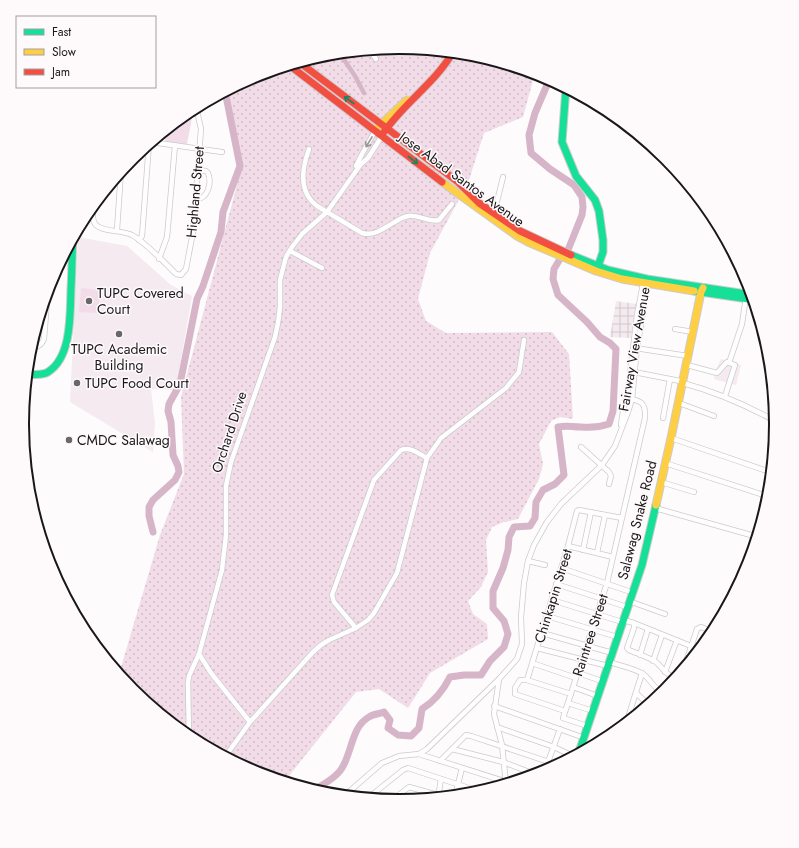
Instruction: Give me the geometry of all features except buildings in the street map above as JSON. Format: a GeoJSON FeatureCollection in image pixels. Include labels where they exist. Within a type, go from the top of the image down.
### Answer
{"type":"FeatureCollection","features":[{"type":"Feature","properties":{"kind":"main road","name":"Orchard Drive"},"geometry":{"type":"LineString","coordinates":[[375,131],[384,126],[450,58]]}},
{"type":"Feature","properties":{"kind":"main road","name":"Jose Abad Santos Avenue"},"geometry":{"type":"LineString","coordinates":[[304,66],[458,182],[492,216]]}},
{"type":"Feature","properties":{"kind":"main road","name":"Jose Abad Santos Avenue"},"geometry":{"type":"LineString","coordinates":[[294,69],[517,236],[597,268],[616,272],[646,282],[747,296]]}},
{"type":"Feature","properties":{"kind":"main road"},"geometry":{"type":"LineString","coordinates":[[566,94],[562,118],[562,142],[576,176],[595,200],[599,211],[603,252],[597,268]]}},
{"type":"Feature","properties":{"kind":"main road","name":"Orchard Drive"},"geometry":{"type":"LineString","coordinates":[[382,136],[384,126]]}},
{"type":"Feature","properties":{"kind":"main road"},"geometry":{"type":"LineString","coordinates":[[32,374],[43,374],[47,372],[57,364],[63,351],[69,328],[72,251]]}},
{"type":"Feature","properties":{"kind":"main road","name":"Salawag Snake Road"},"geometry":{"type":"LineString","coordinates":[[575,750],[642,565],[679,403],[681,382],[687,365],[702,290]]}},
{"type":"Feature","properties":{"kind":"street"},"geometry":{"type":"LineString","coordinates":[[373,54],[376,59]]}},
{"type":"Feature","properties":{"kind":"street","name":"Highland Street"},"geometry":{"type":"LineString","coordinates":[[159,259],[176,274],[181,275],[186,269],[193,232],[196,199],[201,129],[198,114]]}},
{"type":"Feature","properties":{"kind":"street","name":"Orchard Drive"},"geometry":{"type":"LineString","coordinates":[[349,180],[375,131]]}},
{"type":"Feature","properties":{"kind":"street","name":"Orchard Drive"},"geometry":{"type":"LineString","coordinates":[[189,728],[189,676],[199,654],[222,570],[226,535],[228,474],[233,455],[275,337],[280,307],[280,280],[284,263],[290,251],[302,234],[327,212],[360,164],[368,158],[382,136]]}},
{"type":"Feature","properties":{"kind":"street"},"geometry":{"type":"LineString","coordinates":[[157,144],[222,152]]}},
{"type":"Feature","properties":{"kind":"street"},"geometry":{"type":"LineString","coordinates":[[94,214],[94,222],[101,228],[117,230],[132,235],[140,240],[159,259],[167,237],[174,146]]}},
{"type":"Feature","properties":{"kind":"street"},"geometry":{"type":"LineString","coordinates":[[309,149],[304,163],[304,188],[306,195],[310,201],[356,230],[367,234],[374,233],[409,216],[431,221],[439,220],[452,204]]}},
{"type":"Feature","properties":{"kind":"street"},"geometry":{"type":"LineString","coordinates":[[140,240],[142,236],[149,151]]}},
{"type":"Feature","properties":{"kind":"street"},"geometry":{"type":"LineString","coordinates":[[196,199],[203,197],[207,193],[209,184],[208,173],[206,171],[198,170]]}},
{"type":"Feature","properties":{"kind":"street"},"geometry":{"type":"LineString","coordinates":[[492,216],[503,177]]}},
{"type":"Feature","properties":{"kind":"street"},"geometry":{"type":"LineString","coordinates":[[117,230],[120,181]]}},
{"type":"Feature","properties":{"kind":"street"},"geometry":{"type":"LineString","coordinates":[[290,251],[322,268]]}},
{"type":"Feature","properties":{"kind":"street","name":"Fairway View Avenue"},"geometry":{"type":"LineString","coordinates":[[629,398],[635,348],[646,282]]}},
{"type":"Feature","properties":{"kind":"street"},"geometry":{"type":"LineString","coordinates":[[729,363],[748,300]]}},
{"type":"Feature","properties":{"kind":"street"},"geometry":{"type":"LineString","coordinates":[[37,347],[42,344],[44,339],[46,315]]}},
{"type":"Feature","properties":{"kind":"street"},"geometry":{"type":"LineString","coordinates":[[675,329],[693,332]]}},
{"type":"Feature","properties":{"kind":"street"},"geometry":{"type":"LineString","coordinates":[[229,753],[250,722],[321,645],[356,628],[368,620],[374,613],[397,573],[427,458],[441,438],[506,388],[519,372],[524,340]]}},
{"type":"Feature","properties":{"kind":"street"},"geometry":{"type":"LineString","coordinates":[[635,348],[688,356]]}},
{"type":"Feature","properties":{"kind":"street","name":"Fairway View Avenue"},"geometry":{"type":"LineString","coordinates":[[419,754],[427,749],[499,679],[517,659],[522,644],[521,617],[524,584],[528,561],[534,545],[547,522],[561,504],[602,465],[615,446],[621,431],[623,411],[629,398],[634,372],[635,348]]}},
{"type":"Feature","properties":{"kind":"street"},"geometry":{"type":"LineString","coordinates":[[687,365],[717,373],[727,362],[735,365],[725,396]]}},
{"type":"Feature","properties":{"kind":"street"},"geometry":{"type":"LineString","coordinates":[[634,372],[681,382],[725,396],[770,418]]}},
{"type":"Feature","properties":{"kind":"street"},"geometry":{"type":"LineString","coordinates":[[663,418],[670,380]]}},
{"type":"Feature","properties":{"kind":"street","name":"Raintree Street"},"geometry":{"type":"LineString","coordinates":[[584,725],[563,718],[607,583],[645,418],[646,410],[644,404],[640,401],[629,398]]}},
{"type":"Feature","properties":{"kind":"street"},"geometry":{"type":"LineString","coordinates":[[679,403],[714,416]]}},
{"type":"Feature","properties":{"kind":"street"},"geometry":{"type":"LineString","coordinates":[[671,438],[764,470]]}},
{"type":"Feature","properties":{"kind":"street"},"geometry":{"type":"LineString","coordinates":[[356,628],[334,602],[332,595],[374,480],[404,448],[412,450],[427,458]]}},
{"type":"Feature","properties":{"kind":"street"},"geometry":{"type":"LineString","coordinates":[[581,448],[610,472],[611,476],[609,484]]}},
{"type":"Feature","properties":{"kind":"street"},"geometry":{"type":"LineString","coordinates":[[665,463],[763,495]]}},
{"type":"Feature","properties":{"kind":"street"},"geometry":{"type":"LineString","coordinates":[[661,482],[694,492]]}},
{"type":"Feature","properties":{"kind":"street"},"geometry":{"type":"LineString","coordinates":[[655,508],[752,535]]}},
{"type":"Feature","properties":{"kind":"street","name":"Chinkapin Street"},"geometry":{"type":"LineString","coordinates":[[527,680],[562,568],[577,511],[591,512]]}},
{"type":"Feature","properties":{"kind":"street"},"geometry":{"type":"LineString","coordinates":[[583,550],[591,512],[622,518]]}},
{"type":"Feature","properties":{"kind":"street"},"geometry":{"type":"LineString","coordinates":[[597,553],[605,515]]}},
{"type":"Feature","properties":{"kind":"street"},"geometry":{"type":"LineString","coordinates":[[568,546],[613,557]]}},
{"type":"Feature","properties":{"kind":"street"},"geometry":{"type":"LineString","coordinates":[[528,561],[545,565]]}},
{"type":"Feature","properties":{"kind":"street"},"geometry":{"type":"LineString","coordinates":[[562,568],[628,591]]}},
{"type":"Feature","properties":{"kind":"street"},"geometry":{"type":"LineString","coordinates":[[556,584],[602,599],[664,614]]}},
{"type":"Feature","properties":{"kind":"street"},"geometry":{"type":"LineString","coordinates":[[552,600],[597,615],[634,623],[691,646]]}},
{"type":"Feature","properties":{"kind":"street"},"geometry":{"type":"LineString","coordinates":[[547,616],[614,636]]}},
{"type":"Feature","properties":{"kind":"street"},"geometry":{"type":"LineString","coordinates":[[634,623],[634,628],[627,648],[654,661],[670,676]]}},
{"type":"Feature","properties":{"kind":"street"},"geometry":{"type":"LineString","coordinates":[[688,656],[697,629],[701,627],[708,630]]}},
{"type":"Feature","properties":{"kind":"street"},"geometry":{"type":"LineString","coordinates":[[640,655],[648,629]]}},
{"type":"Feature","properties":{"kind":"street"},"geometry":{"type":"LineString","coordinates":[[542,633],[609,652]]}},
{"type":"Feature","properties":{"kind":"street"},"geometry":{"type":"LineString","coordinates":[[654,661],[662,634]]}},
{"type":"Feature","properties":{"kind":"street"},"geometry":{"type":"LineString","coordinates":[[665,672],[677,640]]}},
{"type":"Feature","properties":{"kind":"street"},"geometry":{"type":"LineString","coordinates":[[537,648],[582,660],[607,664],[642,673],[658,689]]}},
{"type":"Feature","properties":{"kind":"street"},"geometry":{"type":"LineString","coordinates":[[199,654],[211,673],[250,722]]}},
{"type":"Feature","properties":{"kind":"street"},"geometry":{"type":"LineString","coordinates":[[532,663],[599,680]]}},
{"type":"Feature","properties":{"kind":"street"},"geometry":{"type":"LineString","coordinates":[[629,715],[642,673]]}},
{"type":"Feature","properties":{"kind":"street"},"geometry":{"type":"LineString","coordinates":[[499,679],[494,714],[502,745],[506,779]]}},
{"type":"Feature","properties":{"kind":"street"},"geometry":{"type":"LineString","coordinates":[[565,711],[515,694],[515,688],[520,680],[527,680],[571,694]]}},
{"type":"Feature","properties":{"kind":"street"},"geometry":{"type":"LineString","coordinates":[[573,687],[595,695]]}},
{"type":"Feature","properties":{"kind":"street"},"geometry":{"type":"LineString","coordinates":[[636,693],[645,702]]}},
{"type":"Feature","properties":{"kind":"street"},"geometry":{"type":"LineString","coordinates":[[568,703],[590,710]]}},
{"type":"Feature","properties":{"kind":"street"},"geometry":{"type":"LineString","coordinates":[[494,706],[579,736]]}},
{"type":"Feature","properties":{"kind":"street"},"geometry":{"type":"LineString","coordinates":[[497,727],[554,746],[569,753]]}},
{"type":"Feature","properties":{"kind":"street"},"geometry":{"type":"LineString","coordinates":[[440,761],[466,735],[502,745],[548,762],[560,729]]}},
{"type":"Feature","properties":{"kind":"street"},"geometry":{"type":"LineString","coordinates":[[452,749],[503,762],[527,772]]}},
{"type":"Feature","properties":{"kind":"street"},"geometry":{"type":"LineString","coordinates":[[350,791],[382,764],[399,756],[419,754],[500,781]]}},
{"type":"Feature","properties":{"kind":"street"},"geometry":{"type":"LineString","coordinates":[[373,794],[403,770],[408,768],[465,788]]}},
{"type":"Feature","properties":{"kind":"street"},"geometry":{"type":"LineString","coordinates":[[456,790],[462,768]]}},
{"type":"Feature","properties":{"kind":"street"},"geometry":{"type":"LineString","coordinates":[[438,792],[440,779]]}},
{"type":"Feature","properties":{"kind":"street"},"geometry":{"type":"LineString","coordinates":[[399,794],[409,786],[430,793]]}},
{"type":"Feature","properties":{"kind":"shaded area"},"geometry":{"type":"Polygon","coordinates":[[[375,54],[424,54],[495,66],[533,79],[523,117],[484,133],[468,183],[430,253],[418,299],[426,321],[446,333],[552,332],[569,354],[573,419],[560,417],[551,421],[539,444],[543,464],[539,479],[518,519],[504,522],[492,527],[486,540],[488,572],[481,587],[468,601],[473,614],[487,624],[488,639],[430,673],[408,708],[379,689],[356,692],[288,777],[236,756],[214,745],[194,732],[155,703],[121,668],[160,535],[184,474],[181,397],[242,166],[229,95],[280,73],[304,66],[351,57],[375,54]]]}},
{"type":"Feature","properties":{"kind":"shaded area"},"geometry":{"type":"Polygon","coordinates":[[[191,118],[187,145],[165,141],[165,137],[191,118]]]}},
{"type":"Feature","properties":{"kind":"shaded area"},"geometry":{"type":"Polygon","coordinates":[[[80,237],[127,246],[171,285],[192,296],[177,383],[172,390],[151,389],[155,424],[153,452],[70,402],[78,241],[80,237]]]}},
{"type":"Feature","properties":{"kind":"shaded area","name":"TUPC Covered Court"},"geometry":{"type":"Polygon","coordinates":[[[81,288],[100,290],[98,313],[79,312],[81,288]]]}},
{"type":"Feature","properties":{"kind":"shaded area"},"geometry":{"type":"Polygon","coordinates":[[[616,301],[637,304],[631,338],[610,337],[616,301]]]}},
{"type":"Feature","properties":{"kind":"shaded area"},"geometry":{"type":"Polygon","coordinates":[[[721,359],[741,365],[736,385],[714,379],[715,375],[693,365],[716,370],[721,359]]]}},
{"type":"Feature","properties":{"kind":"waterway"},"geometry":{"type":"LineString","coordinates":[[343,58],[364,93]]}},
{"type":"Feature","properties":{"kind":"waterway"},"geometry":{"type":"LineString","coordinates":[[321,786],[336,775],[342,768],[356,733],[363,721],[372,715],[384,712],[390,720],[388,728],[398,735],[411,736],[419,728],[422,709],[431,703],[450,677],[481,675],[490,661],[504,647],[508,634],[504,621],[493,608],[493,591],[503,568],[508,550],[509,537],[514,527],[530,526],[535,518],[536,502],[543,490],[555,484],[564,475],[558,427],[599,427],[609,424],[613,411],[616,349],[600,337],[587,322],[558,295],[553,279],[554,269],[568,250],[582,215],[583,207],[582,197],[574,185],[550,169],[531,153],[529,135],[535,113],[547,85]]}},
{"type":"Feature","properties":{"kind":"waterway"},"geometry":{"type":"LineString","coordinates":[[153,532],[149,516],[149,507],[153,500],[175,480],[179,472],[173,455],[171,422],[168,411],[169,404],[180,384],[197,299],[203,286],[221,232],[223,212],[240,166],[226,97]]}},
{"type":"Feature","properties":{"kind":"traffic: fast"},"geometry":{"type":"LineString","coordinates":[[566,93],[562,142],[576,176],[595,200],[599,211],[603,252],[597,269]]}},
{"type":"Feature","properties":{"kind":"traffic: fast"},"geometry":{"type":"LineString","coordinates":[[32,374],[48,372],[56,365],[66,346],[70,322],[73,250]]}},
{"type":"Feature","properties":{"kind":"traffic: fast"},"geometry":{"type":"LineString","coordinates":[[571,255],[608,270],[647,279],[746,294]]}},
{"type":"Feature","properties":{"kind":"traffic: fast"},"geometry":{"type":"LineString","coordinates":[[694,291],[748,299]]}},
{"type":"Feature","properties":{"kind":"traffic: fast"},"geometry":{"type":"LineString","coordinates":[[581,747],[642,565],[656,505]]}},
{"type":"Feature","properties":{"kind":"traffic: slow"},"geometry":{"type":"LineString","coordinates":[[378,127],[407,100]]}},
{"type":"Feature","properties":{"kind":"traffic: slow"},"geometry":{"type":"LineString","coordinates":[[442,182],[517,236],[528,242],[596,271],[622,279],[694,291]]}},
{"type":"Feature","properties":{"kind":"traffic: slow"},"geometry":{"type":"LineString","coordinates":[[656,505],[703,288]]}},
{"type":"Feature","properties":{"kind":"traffic: jam"},"geometry":{"type":"LineString","coordinates":[[384,132],[437,74],[450,57]]}},
{"type":"Feature","properties":{"kind":"traffic: jam"},"geometry":{"type":"LineString","coordinates":[[304,66],[458,182],[479,203],[520,231],[571,255]]}},
{"type":"Feature","properties":{"kind":"traffic: jam"},"geometry":{"type":"LineString","coordinates":[[294,69],[442,182]]}},
{"type":"Feature","properties":{"kind":"place","name":"TUPC Covered Court"},"geometry":{"type":"Point","coordinates":[89,301]}},
{"type":"Feature","properties":{"kind":"place","name":"TUPC Academic Building"},"geometry":{"type":"Point","coordinates":[119,334]}},
{"type":"Feature","properties":{"kind":"place","name":"TUPC Food Court"},"geometry":{"type":"Point","coordinates":[77,383]}},
{"type":"Feature","properties":{"kind":"place","name":"CMDC Salawag"},"geometry":{"type":"Point","coordinates":[69,440]}}]}
